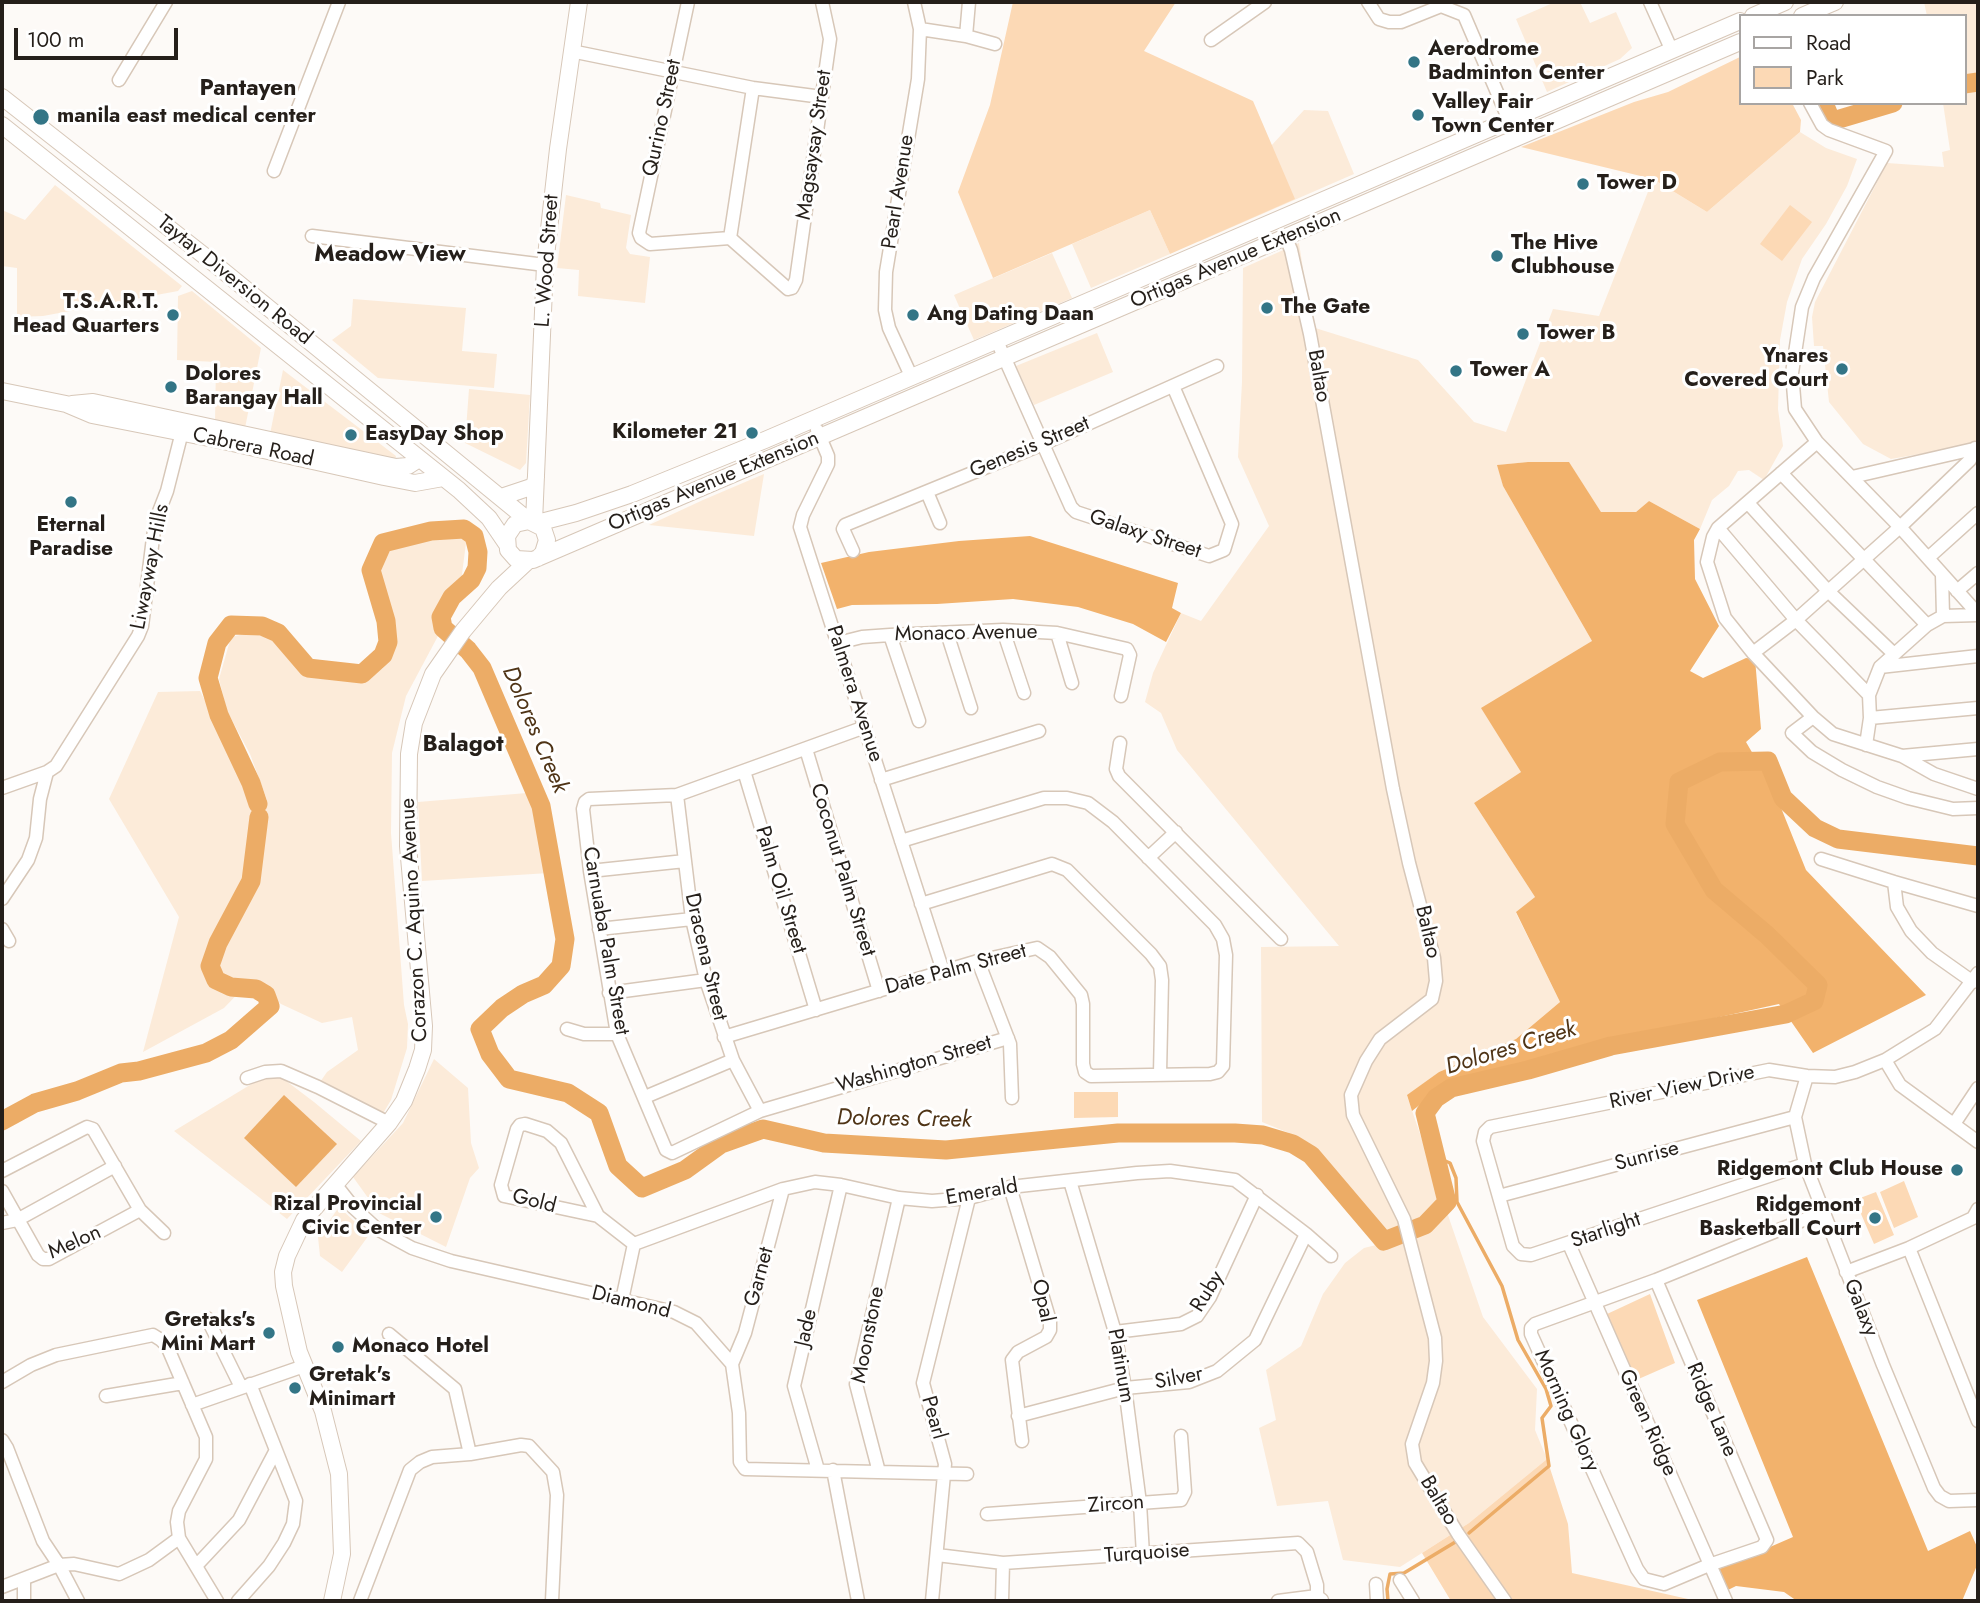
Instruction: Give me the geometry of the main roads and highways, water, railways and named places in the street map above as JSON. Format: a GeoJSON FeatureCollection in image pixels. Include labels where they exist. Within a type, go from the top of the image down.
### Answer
{"type":"FeatureCollection","features":[{"type":"Feature","properties":{"kind":"main road","name":"L. Wood Street"},"geometry":{"type":"LineString","coordinates":[[534,522],[545,265],[579,2]]}},
{"type":"Feature","properties":{"kind":"main road"},"geometry":{"type":"LineString","coordinates":[[1760,14],[1785,2]]}},
{"type":"Feature","properties":{"kind":"main road"},"geometry":{"type":"LineString","coordinates":[[1807,14],[1835,2]]}},
{"type":"Feature","properties":{"kind":"main road","name":"Ortigas Avenue Extension"},"geometry":{"type":"LineString","coordinates":[[534,522],[566,517],[632,494],[813,420],[1738,22]]}},
{"type":"Feature","properties":{"kind":"main road","name":"Ortigas Avenue Extension"},"geometry":{"type":"LineString","coordinates":[[533,560],[1738,43]]}},
{"type":"Feature","properties":{"kind":"main road","name":"Taytay Diversion Road"},"geometry":{"type":"LineString","coordinates":[[2,97],[216,265],[534,522]]}},
{"type":"Feature","properties":{"kind":"main road","name":"Taytay Diversion Road"},"geometry":{"type":"LineString","coordinates":[[2,125],[443,478],[489,518],[507,546]]}},
{"type":"Feature","properties":{"kind":"main road"},"geometry":{"type":"LineString","coordinates":[[84,192],[99,174]]}},
{"type":"Feature","properties":{"kind":"main road"},"geometry":{"type":"LineString","coordinates":[[1278,220],[1286,238]]}},
{"type":"Feature","properties":{"kind":"main road","name":"Cabrera Road"},"geometry":{"type":"LineString","coordinates":[[2,391],[66,404],[92,415],[183,427],[396,467],[408,467],[419,459]]}},
{"type":"Feature","properties":{"kind":"main road","name":"Cabrera Road"},"geometry":{"type":"LineString","coordinates":[[183,427],[415,483],[443,478]]}},
{"type":"Feature","properties":{"kind":"main road"},"geometry":{"type":"LineString","coordinates":[[489,518],[497,519],[505,514],[502,498],[531,487],[535,484],[536,477]]}},
{"type":"Feature","properties":{"kind":"main road"},"geometry":{"type":"LineString","coordinates":[[522,521],[534,522],[543,528],[546,547],[533,560],[516,559],[507,546],[510,529],[522,521]]}},
{"type":"Feature","properties":{"kind":"main road","name":"Corazon C. Aquino Avenue"},"geometry":{"type":"LineString","coordinates":[[499,588],[507,546]]}},
{"type":"Feature","properties":{"kind":"main road","name":"Corazon C. Aquino Avenue"},"geometry":{"type":"LineString","coordinates":[[332,1601],[342,1553],[339,1474],[323,1411],[304,1366],[288,1307],[283,1272],[287,1256],[304,1220],[389,1123],[404,1101],[417,1069],[423,1050],[424,1026],[408,846],[409,754],[414,723],[433,674],[463,631],[499,588],[533,560]]}},
{"type":"Feature","properties":{"kind":"waterway"},"geometry":{"type":"LineString","coordinates":[[1966,84],[1978,82]]}},
{"type":"Feature","properties":{"kind":"waterway"},"geometry":{"type":"LineString","coordinates":[[1825,105],[1831,120],[1886,105]]}},
{"type":"Feature","properties":{"kind":"waterway","name":"Dolores Creek"},"geometry":{"type":"LineString","coordinates":[[258,804],[219,715],[208,678],[217,643],[231,625],[262,626],[278,633],[308,668],[362,674],[383,655],[388,642],[386,621],[371,570],[383,543],[431,531],[464,529],[474,536],[478,552],[477,568],[471,580],[452,597],[441,617],[443,628],[468,650],[482,668],[541,806],[565,939],[561,966],[544,985],[523,994],[502,1008],[480,1029],[490,1054],[509,1079],[568,1093],[599,1113],[618,1166],[642,1188],[685,1170],[721,1144],[763,1129],[824,1143],[946,1150],[1118,1133],[1235,1133],[1263,1135],[1293,1144],[1311,1155],[1384,1241],[1425,1225],[1447,1202],[1425,1113],[1436,1098],[1451,1088],[1528,1070],[1611,1046],[1786,1014],[1814,1001],[1818,985],[1767,935],[1714,890],[1675,824],[1679,782],[1720,762],[1768,761],[1783,798],[1815,828],[1838,839],[1978,856]]}},
{"type":"Feature","properties":{"kind":"waterway","name":"Dolores Creek"},"geometry":{"type":"LineString","coordinates":[[2,1121],[35,1103],[77,1091],[121,1073],[139,1071],[206,1053],[231,1040],[270,1006],[266,995],[256,989],[231,987],[216,980],[210,966],[218,943],[251,881],[259,817]]}},
{"type":"Feature","properties":{"kind":"waterway"},"geometry":{"type":"LineString","coordinates":[[1436,1157],[1450,1163],[1456,1178],[1457,1202],[1502,1286],[1518,1340],[1546,1389],[1551,1406],[1542,1418],[1549,1466],[1469,1533]]}},
{"type":"Feature","properties":{"kind":"waterway"},"geometry":{"type":"LineString","coordinates":[[1388,1601],[1390,1574],[1404,1573],[1457,1541]]}},
{"type":"Feature","properties":{"kind":"place","name":"Aerodrome Badminton Center"},"geometry":{"type":"Point","coordinates":[1414,62]}},
{"type":"Feature","properties":{"kind":"place","name":"Valley Fair Town Center"},"geometry":{"type":"Point","coordinates":[1418,115]}},
{"type":"Feature","properties":{"kind":"place","name":"manila east medical center"},"geometry":{"type":"Point","coordinates":[41,117]}},
{"type":"Feature","properties":{"kind":"place","name":"Tower D"},"geometry":{"type":"Point","coordinates":[1583,184]}},
{"type":"Feature","properties":{"kind":"place","name":"The Hive Clubhouse"},"geometry":{"type":"Point","coordinates":[1497,256]}},
{"type":"Feature","properties":{"kind":"place","name":"The Gate"},"geometry":{"type":"Point","coordinates":[1267,308]}},
{"type":"Feature","properties":{"kind":"place","name":"T.S.A.R.T. Head Quarters"},"geometry":{"type":"Point","coordinates":[173,315]}},
{"type":"Feature","properties":{"kind":"place","name":"Ang Dating Daan"},"geometry":{"type":"Point","coordinates":[913,315]}},
{"type":"Feature","properties":{"kind":"place","name":"Tower B"},"geometry":{"type":"Point","coordinates":[1523,334]}},
{"type":"Feature","properties":{"kind":"place","name":"Ynares Covered Court"},"geometry":{"type":"Point","coordinates":[1842,369]}},
{"type":"Feature","properties":{"kind":"place","name":"Tower A"},"geometry":{"type":"Point","coordinates":[1456,371]}},
{"type":"Feature","properties":{"kind":"place","name":"Dolores Barangay Hall"},"geometry":{"type":"Point","coordinates":[171,387]}},
{"type":"Feature","properties":{"kind":"place","name":"Kilometer 21"},"geometry":{"type":"Point","coordinates":[752,433]}},
{"type":"Feature","properties":{"kind":"place","name":"EasyDay Shop"},"geometry":{"type":"Point","coordinates":[351,435]}},
{"type":"Feature","properties":{"kind":"place","name":"Eternal Paradise"},"geometry":{"type":"Point","coordinates":[71,502]}},
{"type":"Feature","properties":{"kind":"place","name":"Ridgemont Club House"},"geometry":{"type":"Point","coordinates":[1957,1170]}},
{"type":"Feature","properties":{"kind":"place","name":"Rizal Provincial Civic Center"},"geometry":{"type":"Point","coordinates":[436,1217]}},
{"type":"Feature","properties":{"kind":"place","name":"Ridgemont Basketball Court"},"geometry":{"type":"Point","coordinates":[1875,1218]}},
{"type":"Feature","properties":{"kind":"place","name":"Gretaks's Mini Mart"},"geometry":{"type":"Point","coordinates":[269,1333]}},
{"type":"Feature","properties":{"kind":"place","name":"Monaco Hotel"},"geometry":{"type":"Point","coordinates":[338,1347]}},
{"type":"Feature","properties":{"kind":"place","name":"Gretak's Minimart"},"geometry":{"type":"Point","coordinates":[295,1388]}},
{"type":"Feature","properties":{"kind":"district","name":"Pantayen"},"geometry":{"type":"Point","coordinates":[248,89]}},
{"type":"Feature","properties":{"kind":"district","name":"Meadow View"},"geometry":{"type":"Point","coordinates":[390,255]}},
{"type":"Feature","properties":{"kind":"district","name":"Balagot"},"geometry":{"type":"Point","coordinates":[463,745]}}]}
